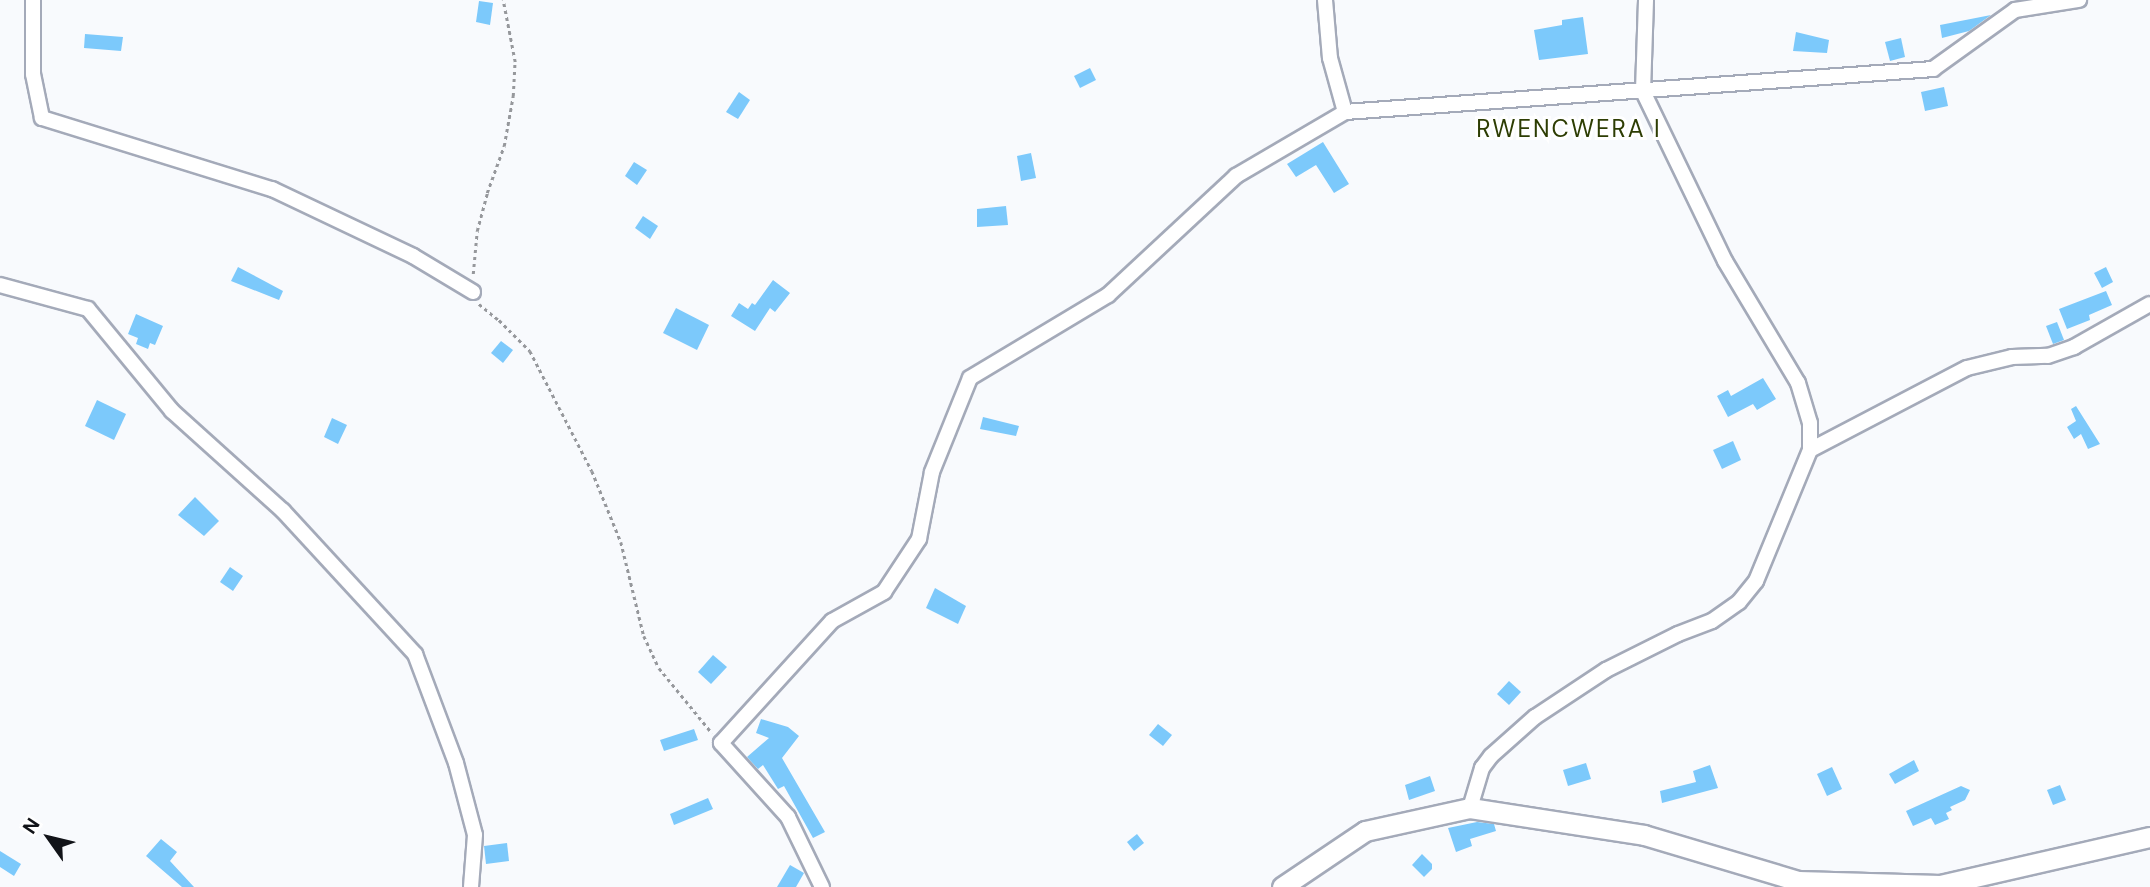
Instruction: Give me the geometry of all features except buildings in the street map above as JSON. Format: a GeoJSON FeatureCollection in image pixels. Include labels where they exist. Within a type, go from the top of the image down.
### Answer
{"type":"FeatureCollection","features":[{"type":"Feature","properties":{"kind":"street"},"geometry":{"type":"LineString","coordinates":[[33,0],[33,74],[43,118],[272,189],[413,256],[472,292]]}},
{"type":"Feature","properties":{"kind":"street"},"geometry":{"type":"LineString","coordinates":[[1325,0],[1330,58],[1345,112]]}},
{"type":"Feature","properties":{"kind":"street"},"geometry":{"type":"LineString","coordinates":[[1470,808],[1486,762],[1535,717],[1606,670],[1678,634],[1712,621],[1738,602],[1756,580],[1810,450],[1810,423],[1798,383],[1725,261],[1643,91],[1646,0]]}},
{"type":"Feature","properties":{"kind":"street"},"geometry":{"type":"LineString","coordinates":[[822,887],[788,817],[721,743],[832,621],[884,592],[919,539],[932,472],[970,378],[1108,295],[1236,176],[1345,112],[1933,69],[2015,10],[2079,0]]}},
{"type":"Feature","properties":{"kind":"street"},"geometry":{"type":"LineString","coordinates":[[0,285],[88,309],[172,411],[283,512],[415,654],[456,763],[475,835],[471,887]]}},
{"type":"Feature","properties":{"kind":"street"},"geometry":{"type":"LineString","coordinates":[[1810,450],[1967,368],[2012,357],[2048,356],[2074,347],[2150,304]]}},
{"type":"Feature","properties":{"kind":"street"},"geometry":{"type":"LineString","coordinates":[[1282,887],[1365,831],[1470,808],[1644,835],[1798,881],[1940,885],[2150,837]]}},
{"type":"Feature","properties":{"kind":"path"},"geometry":{"type":"LineString","coordinates":[[503,0],[515,62],[513,96],[504,146],[487,193],[477,232],[472,292],[480,306],[499,320],[530,351],[592,471],[621,542],[644,636],[659,668],[721,743]]}},
{"type":"Feature","properties":{"kind":"district","name":"RWENCWERA I"},"geometry":{"type":"Point","coordinates":[1569,129]}}]}
